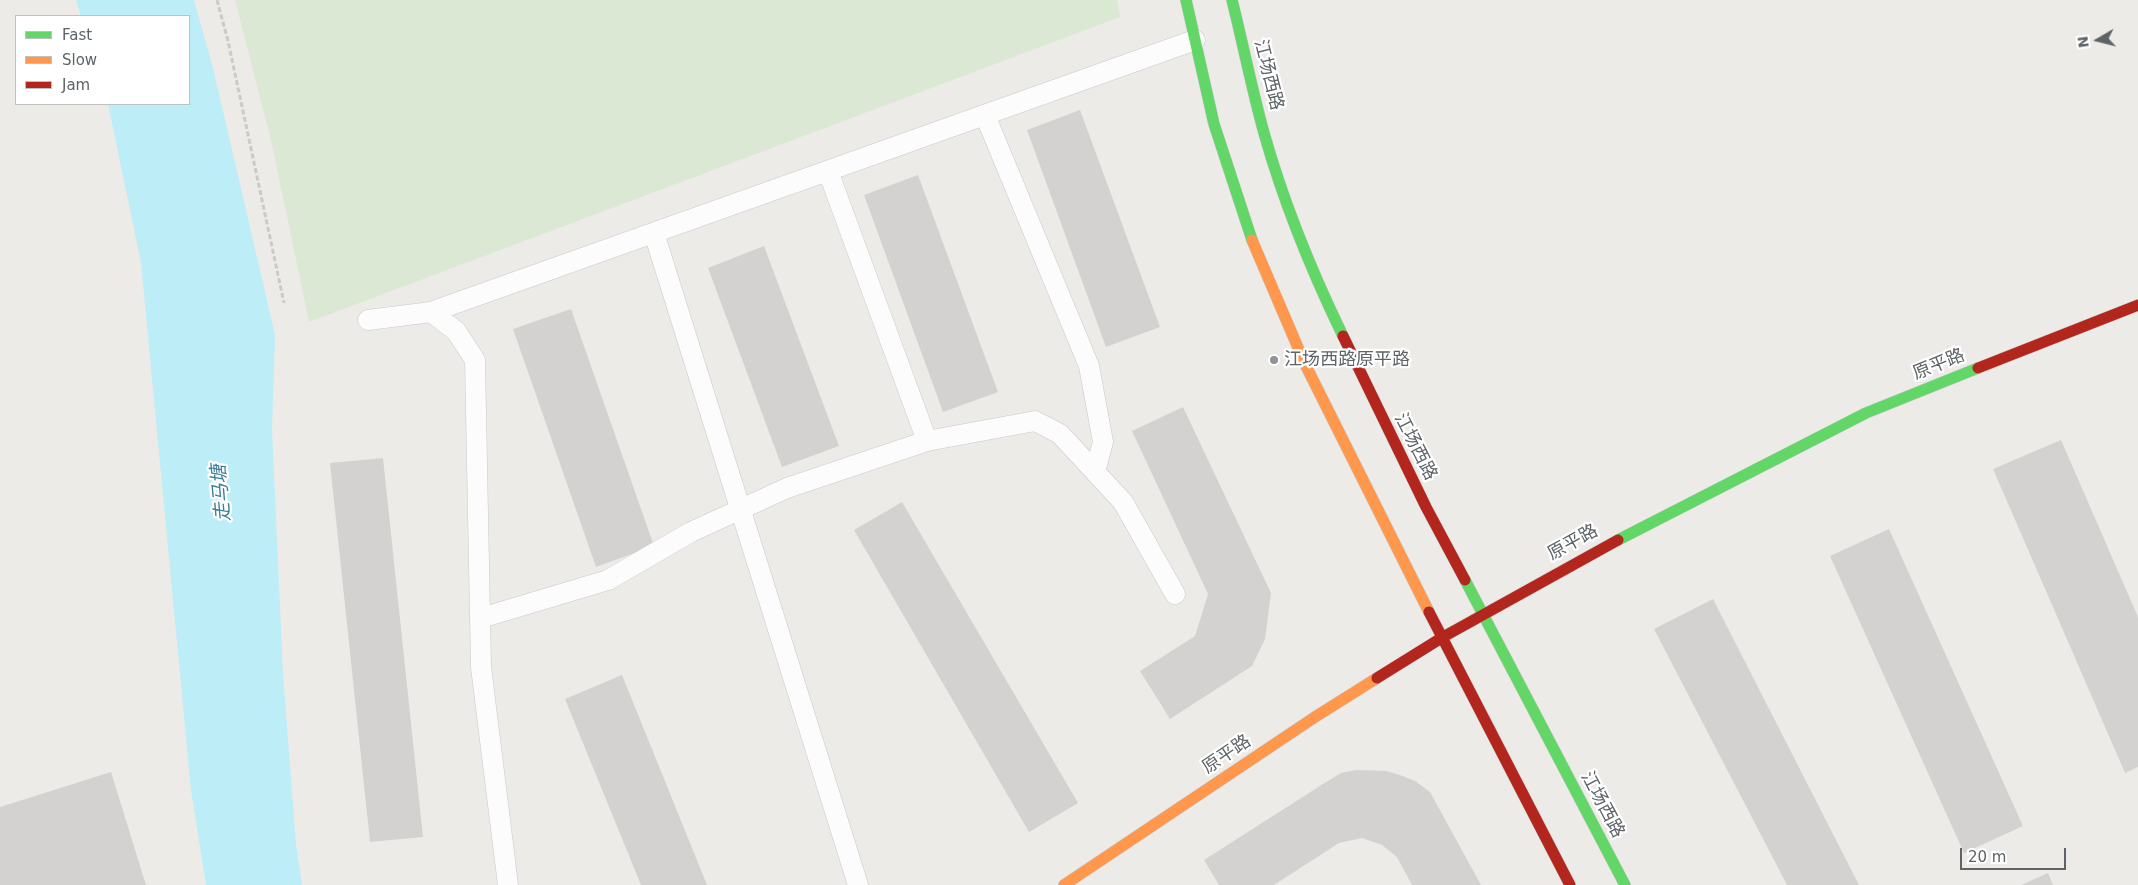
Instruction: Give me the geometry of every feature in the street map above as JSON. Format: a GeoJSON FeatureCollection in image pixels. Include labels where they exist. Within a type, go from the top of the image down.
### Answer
{"type":"FeatureCollection","features":[{"type":"Feature","properties":{"kind":"main road"},"geometry":{"type":"LineString","coordinates":[[1186,0],[1234,191],[1274,296],[1325,406],[1570,885]]}},
{"type":"Feature","properties":{"kind":"main road","name":"江场西路"},"geometry":{"type":"LineString","coordinates":[[1232,0],[1264,133],[1295,228],[1315,279],[1370,395],[1482,615],[1625,885]]}},
{"type":"Feature","properties":{"kind":"main road","name":"原平路"},"geometry":{"type":"LineString","coordinates":[[1064,885],[1316,717],[1443,636],[1597,550],[1866,413],[2138,305]]}},
{"type":"Feature","properties":{"kind":"lane"},"geometry":{"type":"LineString","coordinates":[[368,320],[431,312],[1196,40]]}},
{"type":"Feature","properties":{"kind":"lane"},"geometry":{"type":"LineString","coordinates":[[985,115],[1089,366],[1103,442],[1095,472]]}},
{"type":"Feature","properties":{"kind":"lane"},"geometry":{"type":"LineString","coordinates":[[828,171],[927,440]]}},
{"type":"Feature","properties":{"kind":"lane"},"geometry":{"type":"LineString","coordinates":[[654,233],[858,885]]}},
{"type":"Feature","properties":{"kind":"lane"},"geometry":{"type":"LineString","coordinates":[[431,312],[456,331],[475,360],[481,666],[508,885]]}},
{"type":"Feature","properties":{"kind":"lane"},"geometry":{"type":"LineString","coordinates":[[481,618],[608,580],[692,532],[787,488],[927,440],[1035,421],[1060,434],[1123,502],[1174,594]]}},
{"type":"Feature","properties":{"kind":"path"},"geometry":{"type":"LineString","coordinates":[[217,0],[228,41],[284,303]]}},
{"type":"Feature","properties":{"kind":"green space"},"geometry":{"type":"Polygon","coordinates":[[[235,0],[1117,0],[1120,17],[309,322],[271,140],[235,0]]]}},
{"type":"Feature","properties":{"kind":"water","name":"走马塘"},"geometry":{"type":"Polygon","coordinates":[[[76,0],[194,0],[213,68],[275,335],[272,429],[283,674],[296,844],[302,885],[206,885],[191,790],[141,263],[108,105],[190,105],[190,15],[81,15],[76,0]]]}},
{"type":"Feature","properties":{"kind":"building"},"geometry":{"type":"Polygon","coordinates":[[[1080,110],[1160,327],[1106,347],[1027,130],[1080,110]]]}},
{"type":"Feature","properties":{"kind":"building"},"geometry":{"type":"Polygon","coordinates":[[[918,175],[998,392],[943,412],[864,195],[918,175]]]}},
{"type":"Feature","properties":{"kind":"building"},"geometry":{"type":"Polygon","coordinates":[[[764,246],[839,446],[782,467],[708,268],[764,246]]]}},
{"type":"Feature","properties":{"kind":"building"},"geometry":{"type":"Polygon","coordinates":[[[571,309],[654,546],[596,567],[513,329],[571,309]]]}},
{"type":"Feature","properties":{"kind":"building"},"geometry":{"type":"Polygon","coordinates":[[[1183,407],[1271,593],[1265,639],[1252,666],[1170,719],[1140,671],[1195,636],[1208,594],[1132,431],[1183,407]]]}},
{"type":"Feature","properties":{"kind":"building"},"geometry":{"type":"Polygon","coordinates":[[[2061,440],[2138,617],[2138,767],[2125,773],[1993,469],[2061,440]]]}},
{"type":"Feature","properties":{"kind":"building"},"geometry":{"type":"Polygon","coordinates":[[[383,458],[423,837],[370,842],[330,463],[383,458]]]}},
{"type":"Feature","properties":{"kind":"building"},"geometry":{"type":"Polygon","coordinates":[[[902,502],[1078,803],[1029,832],[854,530],[902,502]]]}},
{"type":"Feature","properties":{"kind":"building"},"geometry":{"type":"Polygon","coordinates":[[[1889,529],[2023,826],[1964,853],[1830,556],[1889,529]]]}},
{"type":"Feature","properties":{"kind":"building"},"geometry":{"type":"Polygon","coordinates":[[[1713,599],[1859,885],[1787,885],[1654,629],[1713,599]]]}},
{"type":"Feature","properties":{"kind":"building"},"geometry":{"type":"Polygon","coordinates":[[[622,675],[707,885],[641,885],[565,699],[622,675]]]}},
{"type":"Feature","properties":{"kind":"building"},"geometry":{"type":"Polygon","coordinates":[[[1356,770],[1386,771],[1400,775],[1415,781],[1430,792],[1481,885],[1412,885],[1397,857],[1382,845],[1362,838],[1339,843],[1274,885],[1219,885],[1204,860],[1341,773],[1356,770]]]}},
{"type":"Feature","properties":{"kind":"building"},"geometry":{"type":"Polygon","coordinates":[[[111,772],[146,885],[0,885],[0,807],[111,772]]]}},
{"type":"Feature","properties":{"kind":"building"},"geometry":{"type":"Polygon","coordinates":[[[2048,873],[2053,885],[2021,885],[2048,873]]]}},
{"type":"Feature","properties":{"kind":"traffic: fast"},"geometry":{"type":"LineString","coordinates":[[1186,0],[1214,124],[1252,240]]}},
{"type":"Feature","properties":{"kind":"traffic: fast"},"geometry":{"type":"LineString","coordinates":[[1232,0],[1260,117],[1280,185],[1309,261],[1343,336]]}},
{"type":"Feature","properties":{"kind":"traffic: fast"},"geometry":{"type":"LineString","coordinates":[[1618,540],[1866,413],[1978,368]]}},
{"type":"Feature","properties":{"kind":"traffic: fast"},"geometry":{"type":"LineString","coordinates":[[1465,580],[1625,885]]}},
{"type":"Feature","properties":{"kind":"traffic: slow"},"geometry":{"type":"LineString","coordinates":[[1252,240],[1305,364],[1429,612]]}},
{"type":"Feature","properties":{"kind":"traffic: slow"},"geometry":{"type":"LineString","coordinates":[[1064,885],[1315,717],[1377,678]]}},
{"type":"Feature","properties":{"kind":"traffic: jam"},"geometry":{"type":"LineString","coordinates":[[1978,368],[2138,305]]}},
{"type":"Feature","properties":{"kind":"traffic: jam"},"geometry":{"type":"LineString","coordinates":[[1343,336],[1426,507],[1465,580]]}},
{"type":"Feature","properties":{"kind":"traffic: jam"},"geometry":{"type":"LineString","coordinates":[[1377,678],[1443,637],[1618,540]]}},
{"type":"Feature","properties":{"kind":"traffic: jam"},"geometry":{"type":"LineString","coordinates":[[1429,612],[1570,885]]}},
{"type":"Feature","properties":{"kind":"place","name":"江场西路原平路"},"geometry":{"type":"Point","coordinates":[1274,360]}}]}
